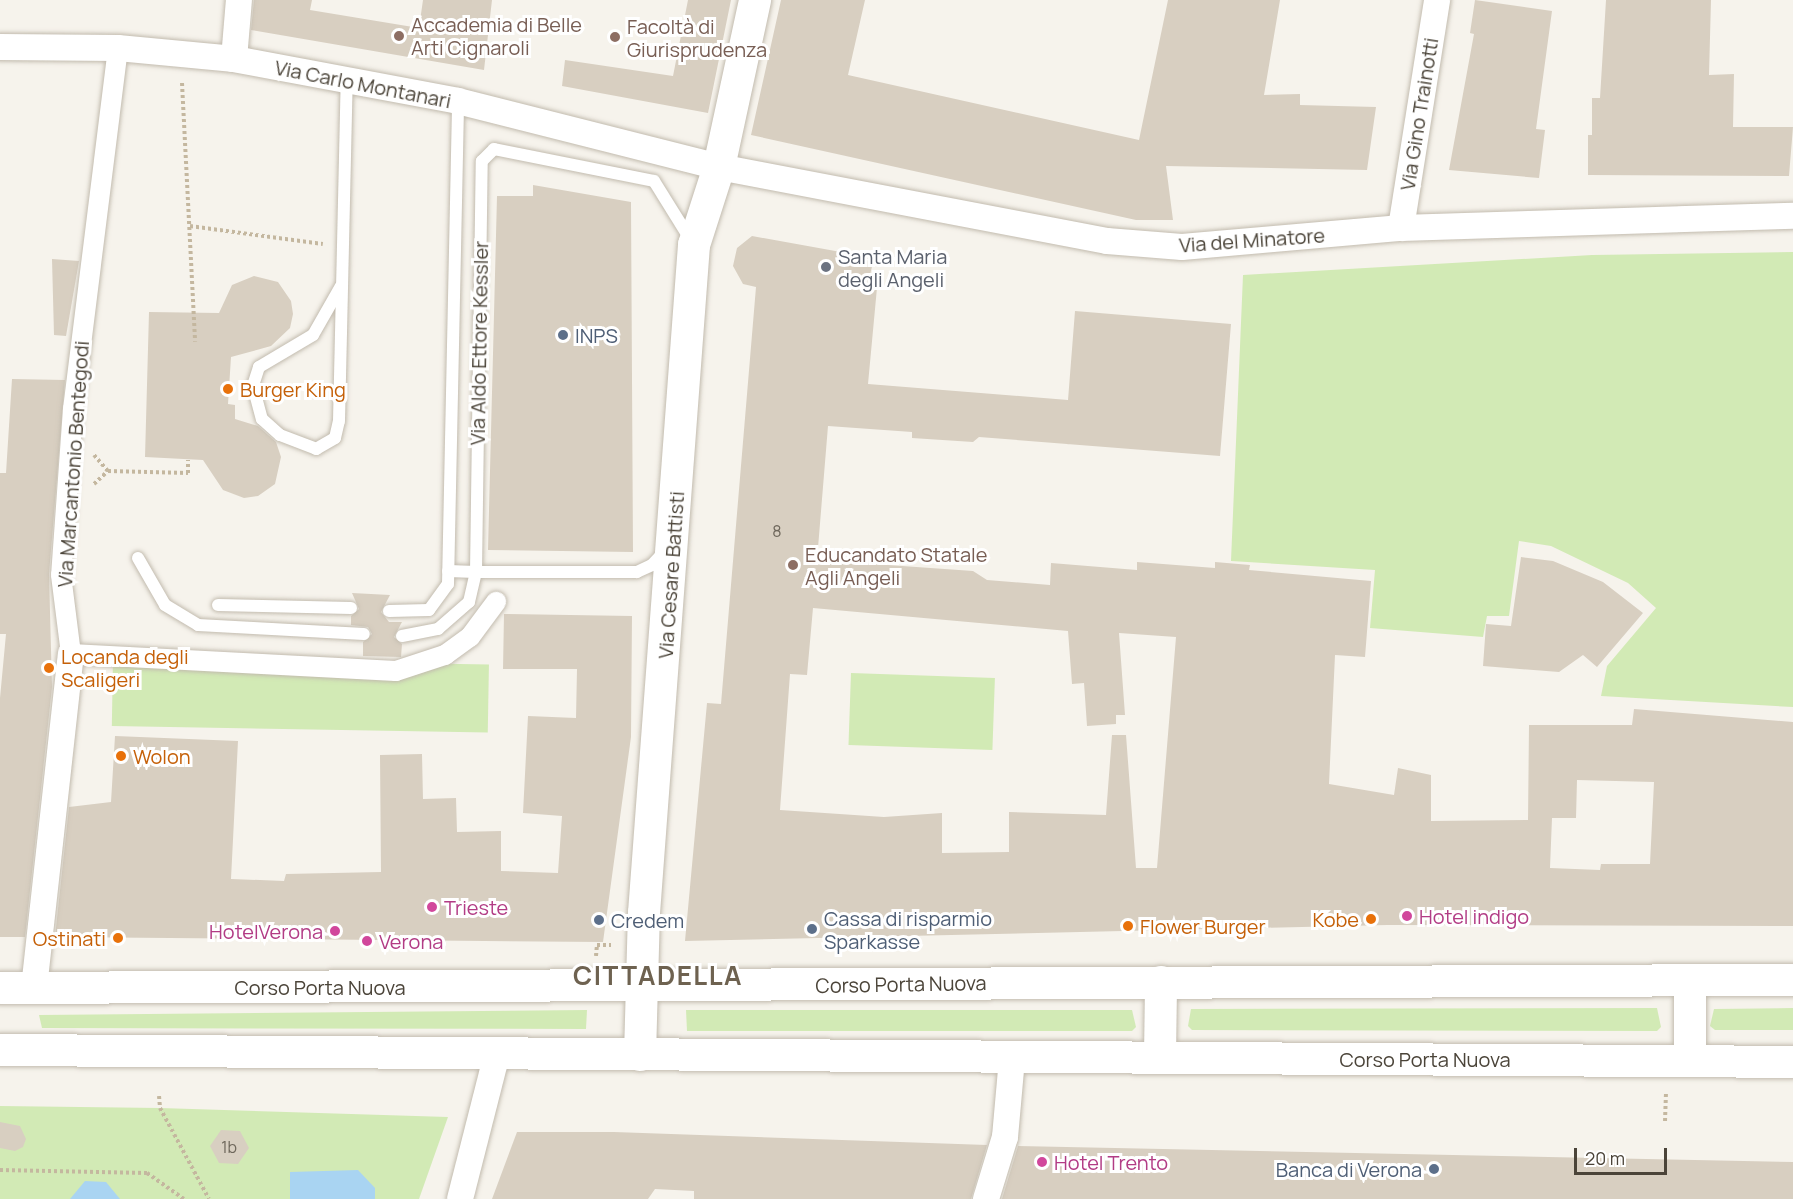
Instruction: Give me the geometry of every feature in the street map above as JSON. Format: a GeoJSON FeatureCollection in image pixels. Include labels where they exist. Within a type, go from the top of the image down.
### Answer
{"type":"FeatureCollection","features":[{"type":"Feature","properties":{"kind":"street"},"geometry":{"type":"LineString","coordinates":[[234,59],[239,0]]}},
{"type":"Feature","properties":{"kind":"street","name":"Via Cesare Battisti"},"geometry":{"type":"LineString","coordinates":[[640,987],[694,245],[718,167],[755,0]]}},
{"type":"Feature","properties":{"kind":"street","name":"Via Gino Trainotti"},"geometry":{"type":"LineString","coordinates":[[1401,228],[1437,0]]}},
{"type":"Feature","properties":{"kind":"street","name":"Via Carlo Montanari"},"geometry":{"type":"LineString","coordinates":[[0,47],[118,48],[234,59],[458,101],[718,167]]}},
{"type":"Feature","properties":{"kind":"street","name":"Via Marcantonio Bentegodi"},"geometry":{"type":"LineString","coordinates":[[34,988],[71,654],[61,575],[73,409],[118,48]]}},
{"type":"Feature","properties":{"kind":"street","name":"Via del Minatore"},"geometry":{"type":"LineString","coordinates":[[718,167],[1107,241],[1182,248],[1401,228],[1793,216]]}},
{"type":"Feature","properties":{"kind":"street"},"geometry":{"type":"LineString","coordinates":[[71,654],[396,671],[445,655],[470,637],[496,602]]}},
{"type":"Feature","properties":{"kind":"street"},"geometry":{"type":"LineString","coordinates":[[1690,980],[1690,1061]]}},
{"type":"Feature","properties":{"kind":"street","name":"Corso Porta Nuova"},"geometry":{"type":"LineString","coordinates":[[0,988],[640,987],[1161,982],[1793,980]]}},
{"type":"Feature","properties":{"kind":"street"},"geometry":{"type":"LineString","coordinates":[[1160,1058],[1161,982]]}},
{"type":"Feature","properties":{"kind":"street"},"geometry":{"type":"LineString","coordinates":[[640,987],[640,1055]]}},
{"type":"Feature","properties":{"kind":"street","name":"Corso Porta Nuova"},"geometry":{"type":"LineString","coordinates":[[0,1050],[1012,1059],[1793,1062]]}},
{"type":"Feature","properties":{"kind":"street"},"geometry":{"type":"LineString","coordinates":[[460,1199],[497,1054]]}},
{"type":"Feature","properties":{"kind":"street"},"geometry":{"type":"LineString","coordinates":[[986,1199],[1005,1137],[1012,1059]]}},
{"type":"Feature","properties":{"kind":"lane"},"geometry":{"type":"LineString","coordinates":[[341,285],[313,335],[259,367],[253,386],[262,419],[280,435],[316,449],[335,438],[339,421],[347,80]]}},
{"type":"Feature","properties":{"kind":"lane"},"geometry":{"type":"LineString","coordinates":[[389,611],[429,610],[446,592],[458,101]]}},
{"type":"Feature","properties":{"kind":"lane","name":"Via Aldo Ettore Kessler"},"geometry":{"type":"LineString","coordinates":[[402,636],[421,635],[448,622],[469,602],[476,572],[482,161],[487,153],[494,149],[654,181],[694,245]]}},
{"type":"Feature","properties":{"kind":"lane"},"geometry":{"type":"LineString","coordinates":[[447,571],[637,572],[652,565],[674,541]]}},
{"type":"Feature","properties":{"kind":"lane"},"geometry":{"type":"LineString","coordinates":[[138,558],[165,605],[198,625],[364,634]]}},
{"type":"Feature","properties":{"kind":"lane"},"geometry":{"type":"LineString","coordinates":[[637,572],[654,580],[669,600]]}},
{"type":"Feature","properties":{"kind":"lane"},"geometry":{"type":"LineString","coordinates":[[218,605],[351,608]]}},
{"type":"Feature","properties":{"kind":"path"},"geometry":{"type":"LineString","coordinates":[[194,84],[182,82],[195,342]]}},
{"type":"Feature","properties":{"kind":"path"},"geometry":{"type":"LineString","coordinates":[[190,226],[342,247]]}},
{"type":"Feature","properties":{"kind":"path"},"geometry":{"type":"LineString","coordinates":[[108,471],[188,473],[188,460]]}},
{"type":"Feature","properties":{"kind":"path"},"geometry":{"type":"LineString","coordinates":[[597,945],[611,945]]}},
{"type":"Feature","properties":{"kind":"path"},"geometry":{"type":"LineString","coordinates":[[1665,1121],[1666,1087]]}},
{"type":"Feature","properties":{"kind":"path"},"geometry":{"type":"LineString","coordinates":[[159,1096],[160,1108],[209,1199]]}},
{"type":"Feature","properties":{"kind":"path"},"geometry":{"type":"LineString","coordinates":[[0,1170],[147,1173],[184,1199]]}},
{"type":"Feature","properties":{"kind":"green space"},"geometry":{"type":"Polygon","coordinates":[[[1793,252],[1793,707],[1601,696],[1607,666],[1656,608],[1628,583],[1551,546],[1519,541],[1509,616],[1487,616],[1483,637],[1370,628],[1375,570],[1231,561],[1243,275],[1592,255],[1793,252]]]}},
{"type":"Feature","properties":{"kind":"green space"},"geometry":{"type":"Polygon","coordinates":[[[113,658],[489,665],[488,733],[112,726],[113,658]]]}},
{"type":"Feature","properties":{"kind":"green space"},"geometry":{"type":"Polygon","coordinates":[[[851,673],[995,678],[992,750],[848,745],[851,673]]]}},
{"type":"Feature","properties":{"kind":"green space"},"geometry":{"type":"Polygon","coordinates":[[[1657,1008],[1661,1027],[1657,1031],[1192,1030],[1188,1026],[1191,1009],[1657,1008]]]}},
{"type":"Feature","properties":{"kind":"green space"},"geometry":{"type":"Polygon","coordinates":[[[1793,1008],[1793,1030],[1715,1030],[1710,1026],[1714,1009],[1793,1008]]]}},
{"type":"Feature","properties":{"kind":"green space"},"geometry":{"type":"Polygon","coordinates":[[[587,1010],[586,1029],[42,1028],[39,1015],[587,1010]]]}},
{"type":"Feature","properties":{"kind":"green space"},"geometry":{"type":"Polygon","coordinates":[[[686,1010],[1132,1010],[1136,1027],[1132,1031],[687,1031],[686,1010]]]}},
{"type":"Feature","properties":{"kind":"green space"},"geometry":{"type":"Polygon","coordinates":[[[0,1106],[160,1108],[448,1117],[419,1199],[0,1199],[0,1106]]]}},
{"type":"Feature","properties":{"kind":"water"},"geometry":{"type":"Polygon","coordinates":[[[358,1170],[375,1188],[375,1199],[290,1199],[290,1172],[358,1170]]]}},
{"type":"Feature","properties":{"kind":"water"},"geometry":{"type":"Polygon","coordinates":[[[85,1181],[106,1182],[120,1199],[70,1199],[85,1181]]]}},
{"type":"Feature","properties":{"kind":"building","name":"Accademia di Belle Arti Cignaroli"},"geometry":{"type":"Polygon","coordinates":[[[254,0],[312,0],[310,10],[419,28],[423,0],[492,0],[484,70],[251,30],[254,0]]]}},
{"type":"Feature","properties":{"kind":"building"},"geometry":{"type":"Polygon","coordinates":[[[688,0],[731,0],[708,113],[562,86],[565,60],[673,76],[688,0]]]}},
{"type":"Feature","properties":{"kind":"building"},"geometry":{"type":"Polygon","coordinates":[[[781,0],[865,0],[848,75],[1139,140],[1168,0],[1280,0],[1264,95],[1300,94],[1300,105],[1376,107],[1367,170],[1166,166],[1173,220],[1136,220],[751,135],[781,0]]]}},
{"type":"Feature","properties":{"kind":"building"},"geometry":{"type":"Polygon","coordinates":[[[1475,0],[1552,11],[1536,129],[1545,130],[1539,178],[1449,170],[1474,34],[1470,33],[1475,0]]]}},
{"type":"Feature","properties":{"kind":"building"},"geometry":{"type":"Polygon","coordinates":[[[1606,0],[1711,0],[1709,75],[1734,74],[1733,127],[1793,127],[1789,176],[1588,175],[1588,135],[1592,135],[1592,98],[1600,98],[1606,0]]]}},
{"type":"Feature","properties":{"kind":"building","name":"INPS"},"geometry":{"type":"Polygon","coordinates":[[[533,185],[631,202],[633,552],[488,550],[497,196],[533,196],[533,185]]]}},
{"type":"Feature","properties":{"kind":"building"},"geometry":{"type":"Polygon","coordinates":[[[752,236],[874,258],[870,275],[878,277],[868,384],[1068,400],[1075,311],[1231,324],[1220,456],[979,437],[973,442],[912,438],[912,432],[828,426],[817,560],[973,571],[987,580],[1050,585],[1051,563],[1137,570],[1137,562],[1215,568],[1215,562],[1250,565],[1249,570],[1371,581],[1365,657],[1335,655],[1329,784],[1394,795],[1398,768],[1431,775],[1431,821],[1528,820],[1529,725],[1632,725],[1634,709],[1793,722],[1793,926],[1387,925],[685,941],[707,703],[721,704],[756,287],[743,284],[733,266],[737,248],[752,236]],[[813,608],[807,675],[790,674],[780,810],[884,817],[942,813],[942,853],[1009,852],[1009,812],[1106,815],[1112,735],[1126,735],[1136,868],[1157,868],[1176,637],[1119,633],[1125,715],[1116,715],[1116,724],[1087,726],[1084,683],[1072,684],[1068,631],[813,608]],[[1577,780],[1576,818],[1552,818],[1550,868],[1600,870],[1601,864],[1650,864],[1654,782],[1577,780]]]}},
{"type":"Feature","properties":{"kind":"building"},"geometry":{"type":"Polygon","coordinates":[[[52,259],[79,261],[66,336],[54,335],[52,259]]]}},
{"type":"Feature","properties":{"kind":"building"},"geometry":{"type":"Polygon","coordinates":[[[254,276],[278,282],[291,301],[293,314],[290,328],[271,346],[231,357],[228,404],[235,405],[235,419],[258,426],[276,442],[281,457],[275,484],[258,496],[244,498],[223,490],[203,460],[145,457],[149,312],[219,313],[232,285],[254,276]]]}},
{"type":"Feature","properties":{"kind":"building"},"geometry":{"type":"Polygon","coordinates":[[[12,379],[65,380],[49,574],[52,687],[25,937],[0,937],[0,698],[6,634],[0,634],[0,473],[6,473],[12,379]]]}},
{"type":"Feature","properties":{"kind":"building"},"geometry":{"type":"Polygon","coordinates":[[[1521,557],[1553,561],[1603,582],[1643,613],[1597,667],[1583,655],[1559,672],[1483,666],[1486,624],[1511,626],[1521,557]]]}},
{"type":"Feature","properties":{"kind":"building"},"geometry":{"type":"Polygon","coordinates":[[[352,593],[390,595],[381,612],[389,622],[402,622],[394,637],[402,644],[401,657],[363,656],[363,642],[372,634],[368,627],[351,625],[351,616],[359,609],[352,593]]]}},
{"type":"Feature","properties":{"kind":"building"},"geometry":{"type":"Polygon","coordinates":[[[504,614],[632,616],[631,737],[603,942],[55,937],[69,807],[111,802],[115,736],[238,741],[231,879],[284,881],[286,874],[381,872],[380,755],[422,754],[423,799],[456,798],[457,832],[501,831],[501,871],[558,873],[562,816],[523,813],[528,716],[576,718],[577,669],[503,669],[504,614]]]}},
{"type":"Feature","properties":{"kind":"building"},"geometry":{"type":"Polygon","coordinates":[[[0,1122],[20,1126],[26,1139],[23,1147],[15,1151],[0,1148],[0,1122]]]}},
{"type":"Feature","properties":{"kind":"building"},"geometry":{"type":"Polygon","coordinates":[[[221,1130],[240,1131],[249,1148],[238,1164],[219,1163],[210,1146],[221,1130]]]}},
{"type":"Feature","properties":{"kind":"building"},"geometry":{"type":"Polygon","coordinates":[[[517,1132],[614,1132],[987,1145],[971,1199],[694,1199],[694,1191],[655,1189],[648,1199],[492,1199],[517,1132]]]}},
{"type":"Feature","properties":{"kind":"building"},"geometry":{"type":"Polygon","coordinates":[[[1018,1146],[1793,1162],[1793,1199],[1002,1199],[1018,1146]]]}},
{"type":"Feature","properties":{"kind":"place","name":"Accademia di Belle Arti Cignaroli"},"geometry":{"type":"Point","coordinates":[399,36]}},
{"type":"Feature","properties":{"kind":"place","name":"Facoltà di Giurisprudenza"},"geometry":{"type":"Point","coordinates":[615,37]}},
{"type":"Feature","properties":{"kind":"place","name":"Santa Maria degli Angeli"},"geometry":{"type":"Point","coordinates":[826,267]}},
{"type":"Feature","properties":{"kind":"place","name":"INPS"},"geometry":{"type":"Point","coordinates":[563,335]}},
{"type":"Feature","properties":{"kind":"place","name":"Burger King"},"geometry":{"type":"Point","coordinates":[228,389]}},
{"type":"Feature","properties":{"kind":"place","name":"Educandato Statale Agli Angeli"},"geometry":{"type":"Point","coordinates":[793,565]}},
{"type":"Feature","properties":{"kind":"place","name":"Locanda degli Scaligeri"},"geometry":{"type":"Point","coordinates":[49,668]}},
{"type":"Feature","properties":{"kind":"place","name":"Wolon"},"geometry":{"type":"Point","coordinates":[121,756]}},
{"type":"Feature","properties":{"kind":"place","name":"Trieste"},"geometry":{"type":"Point","coordinates":[432,907]}},
{"type":"Feature","properties":{"kind":"place","name":"Hotel indigo"},"geometry":{"type":"Point","coordinates":[1407,916]}},
{"type":"Feature","properties":{"kind":"place","name":"Kobe"},"geometry":{"type":"Point","coordinates":[1371,919]}},
{"type":"Feature","properties":{"kind":"place","name":"Credem"},"geometry":{"type":"Point","coordinates":[599,920]}},
{"type":"Feature","properties":{"kind":"place","name":"Flower Burger"},"geometry":{"type":"Point","coordinates":[1128,926]}},
{"type":"Feature","properties":{"kind":"place","name":"Cassa di risparmio Sparkasse"},"geometry":{"type":"Point","coordinates":[812,929]}},
{"type":"Feature","properties":{"kind":"place","name":"HotelVerona"},"geometry":{"type":"Point","coordinates":[335,931]}},
{"type":"Feature","properties":{"kind":"place","name":"Ostinati"},"geometry":{"type":"Point","coordinates":[118,938]}},
{"type":"Feature","properties":{"kind":"place","name":"Verona"},"geometry":{"type":"Point","coordinates":[367,941]}},
{"type":"Feature","properties":{"kind":"place","name":"Hotel Trento"},"geometry":{"type":"Point","coordinates":[1042,1162]}},
{"type":"Feature","properties":{"kind":"place","name":"Banca di Verona"},"geometry":{"type":"Point","coordinates":[1434,1169]}},
{"type":"Feature","properties":{"kind":"district","name":"CITTADELLA"},"geometry":{"type":"Point","coordinates":[658,976]}}]}
